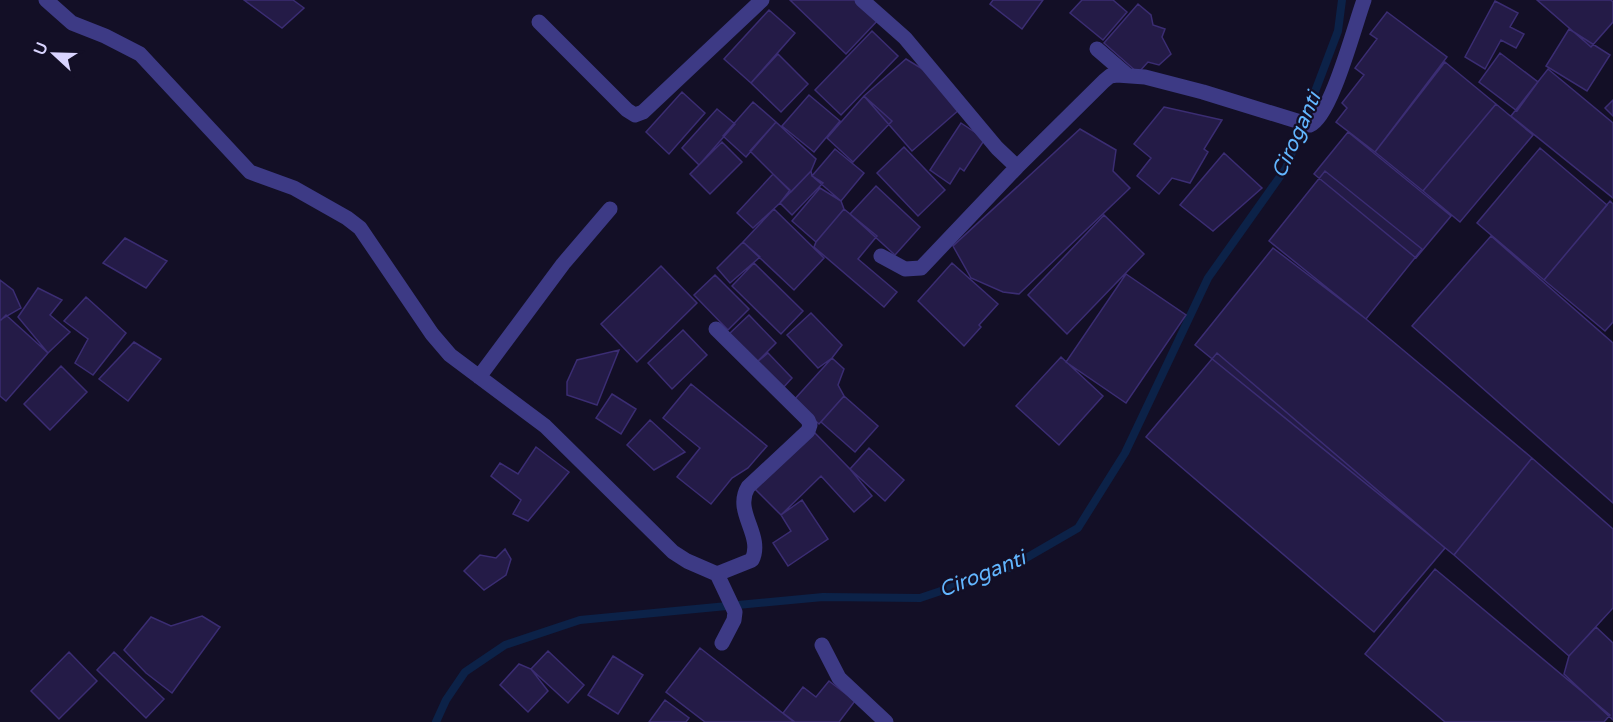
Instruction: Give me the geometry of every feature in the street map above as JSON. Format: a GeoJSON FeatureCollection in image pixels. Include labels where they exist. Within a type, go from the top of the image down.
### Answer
{"type":"FeatureCollection","features":[{"type":"Feature","properties":{"kind":"street"},"geometry":{"type":"LineString","coordinates":[[46,0],[72,23],[105,36],[140,54],[250,172],[294,188],[347,218],[360,228],[432,334],[450,355],[545,426],[673,552],[717,574],[735,612],[734,620],[722,643]]}},
{"type":"Feature","properties":{"kind":"street"},"geometry":{"type":"LineString","coordinates":[[539,22],[627,111],[635,115],[643,112],[762,0]]}},
{"type":"Feature","properties":{"kind":"street"},"geometry":{"type":"LineString","coordinates":[[862,0],[905,38],[997,148],[1017,167]]}},
{"type":"Feature","properties":{"kind":"street"},"geometry":{"type":"LineString","coordinates":[[881,256],[905,268],[921,268],[1017,167],[1110,76],[1145,77],[1310,125],[1315,123],[1329,102],[1365,0]]}},
{"type":"Feature","properties":{"kind":"street"},"geometry":{"type":"LineString","coordinates":[[1096,49],[1126,75]]}},
{"type":"Feature","properties":{"kind":"street"},"geometry":{"type":"LineString","coordinates":[[479,377],[564,264],[610,210]]}},
{"type":"Feature","properties":{"kind":"street"},"geometry":{"type":"LineString","coordinates":[[717,329],[808,420],[810,425],[808,431],[748,487],[743,495],[743,508],[755,548],[752,560],[717,574]]}},
{"type":"Feature","properties":{"kind":"street"},"geometry":{"type":"LineString","coordinates":[[822,645],[838,678],[886,722]]}},
{"type":"Feature","properties":{"kind":"building"},"geometry":{"type":"Polygon","coordinates":[[[244,0],[293,0],[304,8],[282,28],[244,0]]]}},
{"type":"Feature","properties":{"kind":"building"},"geometry":{"type":"Polygon","coordinates":[[[790,0],[857,0],[879,19],[846,54],[790,0]]]}},
{"type":"Feature","properties":{"kind":"building"},"geometry":{"type":"Polygon","coordinates":[[[993,0],[1043,0],[1022,29],[990,4],[993,0]]]}},
{"type":"Feature","properties":{"kind":"building"},"geometry":{"type":"Polygon","coordinates":[[[1082,0],[1113,0],[1127,12],[1103,40],[1070,13],[1082,0]]]}},
{"type":"Feature","properties":{"kind":"building"},"geometry":{"type":"Polygon","coordinates":[[[1537,0],[1611,0],[1613,2],[1613,22],[1591,47],[1537,0]]]}},
{"type":"Feature","properties":{"kind":"building"},"geometry":{"type":"Polygon","coordinates":[[[1495,1],[1518,13],[1510,27],[1524,34],[1516,48],[1501,40],[1485,69],[1465,57],[1495,1]]]}},
{"type":"Feature","properties":{"kind":"building"},"geometry":{"type":"Polygon","coordinates":[[[1138,4],[1151,15],[1153,25],[1165,29],[1162,37],[1171,54],[1159,65],[1148,62],[1138,73],[1104,43],[1138,4]]]}},
{"type":"Feature","properties":{"kind":"building"},"geometry":{"type":"Polygon","coordinates":[[[769,10],[795,33],[751,83],[724,59],[769,10]]]}},
{"type":"Feature","properties":{"kind":"building"},"geometry":{"type":"Polygon","coordinates":[[[1387,12],[1447,57],[1375,152],[1336,122],[1347,108],[1342,103],[1364,75],[1355,68],[1377,39],[1370,34],[1387,12]]]}},
{"type":"Feature","properties":{"kind":"building"},"geometry":{"type":"Polygon","coordinates":[[[1569,29],[1610,55],[1587,91],[1546,66],[1569,29]]]}},
{"type":"Feature","properties":{"kind":"building"},"geometry":{"type":"Polygon","coordinates":[[[872,31],[898,56],[841,115],[815,90],[872,31]]]}},
{"type":"Feature","properties":{"kind":"building"},"geometry":{"type":"Polygon","coordinates":[[[1500,53],[1538,82],[1517,111],[1479,82],[1500,53]]]}},
{"type":"Feature","properties":{"kind":"building"},"geometry":{"type":"Polygon","coordinates":[[[778,54],[808,84],[781,112],[751,83],[778,54]]]}},
{"type":"Feature","properties":{"kind":"building"},"geometry":{"type":"Polygon","coordinates":[[[906,59],[929,73],[960,109],[912,151],[864,96],[906,59]]]}},
{"type":"Feature","properties":{"kind":"building"},"geometry":{"type":"Polygon","coordinates":[[[1445,62],[1496,104],[1423,191],[1375,152],[1445,62]]]}},
{"type":"Feature","properties":{"kind":"building"},"geometry":{"type":"Polygon","coordinates":[[[1548,69],[1613,123],[1613,198],[1511,116],[1548,69]]]}},
{"type":"Feature","properties":{"kind":"building"},"geometry":{"type":"Polygon","coordinates":[[[682,92],[705,113],[669,154],[646,132],[682,92]]]}},
{"type":"Feature","properties":{"kind":"building"},"geometry":{"type":"Polygon","coordinates":[[[809,95],[840,121],[814,152],[782,126],[809,95]]]}},
{"type":"Feature","properties":{"kind":"building"},"geometry":{"type":"Polygon","coordinates":[[[864,96],[892,121],[853,162],[827,138],[864,96]]]}},
{"type":"Feature","properties":{"kind":"building"},"geometry":{"type":"Polygon","coordinates":[[[1613,100],[1613,116],[1605,108],[1613,100]]]}},
{"type":"Feature","properties":{"kind":"building"},"geometry":{"type":"Polygon","coordinates":[[[753,102],[776,122],[746,157],[723,136],[753,102]]]}},
{"type":"Feature","properties":{"kind":"building"},"geometry":{"type":"Polygon","coordinates":[[[1496,104],[1533,135],[1460,222],[1423,191],[1496,104]]]}},
{"type":"Feature","properties":{"kind":"building"},"geometry":{"type":"Polygon","coordinates":[[[1164,107],[1222,120],[1204,149],[1208,152],[1190,183],[1172,178],[1159,194],[1137,176],[1151,158],[1134,144],[1164,107]]]}},
{"type":"Feature","properties":{"kind":"building"},"geometry":{"type":"Polygon","coordinates":[[[717,109],[735,124],[699,165],[682,148],[717,109]]]}},
{"type":"Feature","properties":{"kind":"building"},"geometry":{"type":"Polygon","coordinates":[[[776,122],[816,159],[811,171],[791,192],[750,151],[776,122]]]}},
{"type":"Feature","properties":{"kind":"building"},"geometry":{"type":"Polygon","coordinates":[[[961,123],[985,139],[964,171],[960,168],[950,184],[930,170],[961,123]]]}},
{"type":"Feature","properties":{"kind":"building"},"geometry":{"type":"Polygon","coordinates":[[[1080,129],[1116,150],[1113,171],[1130,188],[1019,294],[1003,292],[971,278],[953,246],[1080,129]]]}},
{"type":"Feature","properties":{"kind":"building"},"geometry":{"type":"Polygon","coordinates":[[[1348,132],[1451,216],[1416,258],[1314,174],[1348,132]]]}},
{"type":"Feature","properties":{"kind":"building"},"geometry":{"type":"Polygon","coordinates":[[[722,142],[742,162],[710,194],[690,174],[722,142]]]}},
{"type":"Feature","properties":{"kind":"building"},"geometry":{"type":"Polygon","coordinates":[[[904,147],[945,190],[918,216],[877,173],[904,147]]]}},
{"type":"Feature","properties":{"kind":"building"},"geometry":{"type":"Polygon","coordinates":[[[1540,148],[1607,205],[1544,280],[1477,223],[1540,148]]]}},
{"type":"Feature","properties":{"kind":"building"},"geometry":{"type":"Polygon","coordinates":[[[835,149],[864,173],[841,201],[812,176],[835,149]]]}},
{"type":"Feature","properties":{"kind":"building"},"geometry":{"type":"Polygon","coordinates":[[[1224,153],[1262,188],[1213,231],[1180,205],[1224,153]]]}},
{"type":"Feature","properties":{"kind":"building"},"geometry":{"type":"Polygon","coordinates":[[[811,171],[812,176],[823,183],[792,215],[780,203],[811,171]]]}},
{"type":"Feature","properties":{"kind":"building"},"geometry":{"type":"Polygon","coordinates":[[[1325,171],[1422,249],[1366,319],[1269,241],[1325,171]]]}},
{"type":"Feature","properties":{"kind":"building"},"geometry":{"type":"Polygon","coordinates":[[[773,174],[790,190],[780,203],[753,228],[737,213],[773,174]]]}},
{"type":"Feature","properties":{"kind":"building"},"geometry":{"type":"Polygon","coordinates":[[[876,186],[920,227],[895,255],[850,214],[876,186]]]}},
{"type":"Feature","properties":{"kind":"building"},"geometry":{"type":"Polygon","coordinates":[[[820,188],[841,201],[844,209],[816,242],[792,221],[820,188]]]}},
{"type":"Feature","properties":{"kind":"building"},"geometry":{"type":"Polygon","coordinates":[[[1610,201],[1613,204],[1613,322],[1605,331],[1544,280],[1610,201]]]}},
{"type":"Feature","properties":{"kind":"building"},"geometry":{"type":"Polygon","coordinates":[[[774,209],[824,258],[794,290],[743,242],[774,209]]]}},
{"type":"Feature","properties":{"kind":"building"},"geometry":{"type":"Polygon","coordinates":[[[844,209],[877,236],[858,259],[897,292],[884,307],[814,247],[844,209]]]}},
{"type":"Feature","properties":{"kind":"building"},"geometry":{"type":"Polygon","coordinates":[[[1104,215],[1144,254],[1067,334],[1028,295],[1104,215]]]}},
{"type":"Feature","properties":{"kind":"building"},"geometry":{"type":"Polygon","coordinates":[[[1491,236],[1613,343],[1613,503],[1412,326],[1491,236]]]}},
{"type":"Feature","properties":{"kind":"building"},"geometry":{"type":"Polygon","coordinates":[[[125,238],[167,261],[146,288],[103,263],[125,238]]]}},
{"type":"Feature","properties":{"kind":"building"},"geometry":{"type":"Polygon","coordinates":[[[743,242],[760,257],[730,283],[717,268],[743,242]]]}},
{"type":"Feature","properties":{"kind":"building"},"geometry":{"type":"Polygon","coordinates":[[[1273,248],[1366,319],[1532,458],[1454,555],[1195,345],[1273,248]]]}},
{"type":"Feature","properties":{"kind":"building"},"geometry":{"type":"Polygon","coordinates":[[[754,263],[803,311],[781,334],[732,286],[754,263]]]}},
{"type":"Feature","properties":{"kind":"building"},"geometry":{"type":"Polygon","coordinates":[[[952,263],[998,304],[964,346],[918,301],[952,263]]]}},
{"type":"Feature","properties":{"kind":"building"},"geometry":{"type":"Polygon","coordinates":[[[661,266],[697,303],[637,362],[601,324],[661,266]]]}},
{"type":"Feature","properties":{"kind":"building"},"geometry":{"type":"Polygon","coordinates":[[[1126,274],[1186,315],[1126,403],[1066,362],[1126,274]]]}},
{"type":"Feature","properties":{"kind":"building"},"geometry":{"type":"Polygon","coordinates":[[[715,275],[749,309],[728,330],[694,295],[715,275]]]}},
{"type":"Feature","properties":{"kind":"building"},"geometry":{"type":"Polygon","coordinates":[[[0,280],[13,290],[21,308],[0,320],[0,280]]]}},
{"type":"Feature","properties":{"kind":"building"},"geometry":{"type":"Polygon","coordinates":[[[38,288],[62,300],[50,315],[70,332],[48,353],[18,317],[38,288]]]}},
{"type":"Feature","properties":{"kind":"building"},"geometry":{"type":"Polygon","coordinates":[[[86,297],[126,333],[93,375],[75,363],[88,339],[64,321],[86,297]]]}},
{"type":"Feature","properties":{"kind":"building"},"geometry":{"type":"Polygon","coordinates":[[[811,313],[842,345],[832,358],[818,368],[787,335],[811,313]]]}},
{"type":"Feature","properties":{"kind":"building"},"geometry":{"type":"Polygon","coordinates":[[[6,315],[48,353],[6,401],[0,396],[0,321],[6,315]]]}},
{"type":"Feature","properties":{"kind":"building"},"geometry":{"type":"Polygon","coordinates":[[[749,315],[776,343],[756,363],[728,335],[749,315]]]}},
{"type":"Feature","properties":{"kind":"building"},"geometry":{"type":"Polygon","coordinates":[[[683,330],[707,355],[672,389],[648,363],[683,330]]]}},
{"type":"Feature","properties":{"kind":"building"},"geometry":{"type":"Polygon","coordinates":[[[134,342],[161,359],[128,401],[99,379],[134,342]]]}},
{"type":"Feature","properties":{"kind":"building"},"geometry":{"type":"Polygon","coordinates":[[[619,350],[597,405],[567,395],[567,382],[577,360],[619,350]]]}},
{"type":"Feature","properties":{"kind":"building"},"geometry":{"type":"Polygon","coordinates":[[[768,353],[792,378],[782,389],[756,363],[768,353]]]}},
{"type":"Feature","properties":{"kind":"building"},"geometry":{"type":"Polygon","coordinates":[[[1217,353],[1445,548],[1374,632],[1146,437],[1217,353]]]}},
{"type":"Feature","properties":{"kind":"building"},"geometry":{"type":"Polygon","coordinates":[[[1061,357],[1103,396],[1059,445],[1016,406],[1061,357]]]}},
{"type":"Feature","properties":{"kind":"building"},"geometry":{"type":"Polygon","coordinates":[[[832,358],[844,369],[838,385],[844,396],[819,424],[793,401],[832,358]]]}},
{"type":"Feature","properties":{"kind":"building"},"geometry":{"type":"Polygon","coordinates":[[[61,366],[87,392],[50,430],[24,404],[61,366]]]}},
{"type":"Feature","properties":{"kind":"building"},"geometry":{"type":"Polygon","coordinates":[[[691,384],[767,446],[748,468],[732,478],[711,504],[677,477],[700,448],[663,418],[691,384]]]}},
{"type":"Feature","properties":{"kind":"building"},"geometry":{"type":"Polygon","coordinates":[[[612,394],[636,409],[621,434],[596,418],[612,394]]]}},
{"type":"Feature","properties":{"kind":"building"},"geometry":{"type":"Polygon","coordinates":[[[844,396],[878,426],[855,452],[821,422],[844,396]]]}},
{"type":"Feature","properties":{"kind":"building"},"geometry":{"type":"Polygon","coordinates":[[[650,420],[685,452],[654,470],[627,445],[650,420]]]}},
{"type":"Feature","properties":{"kind":"building"},"geometry":{"type":"Polygon","coordinates":[[[814,432],[850,469],[872,496],[854,512],[821,476],[781,515],[754,488],[814,432]]]}},
{"type":"Feature","properties":{"kind":"building"},"geometry":{"type":"Polygon","coordinates":[[[536,447],[569,472],[528,521],[513,514],[521,500],[491,476],[500,463],[518,474],[536,447]]]}},
{"type":"Feature","properties":{"kind":"building"},"geometry":{"type":"Polygon","coordinates":[[[869,448],[904,480],[885,501],[850,469],[869,448]]]}},
{"type":"Feature","properties":{"kind":"building"},"geometry":{"type":"Polygon","coordinates":[[[1532,458],[1613,529],[1613,608],[1569,656],[1454,555],[1532,458]]]}},
{"type":"Feature","properties":{"kind":"building"},"geometry":{"type":"Polygon","coordinates":[[[802,500],[828,539],[788,566],[773,543],[791,531],[781,515],[802,500]]]}},
{"type":"Feature","properties":{"kind":"building"},"geometry":{"type":"Polygon","coordinates":[[[505,549],[511,559],[506,575],[484,590],[464,571],[480,555],[496,558],[505,549]]]}},
{"type":"Feature","properties":{"kind":"building"},"geometry":{"type":"Polygon","coordinates":[[[1435,569],[1610,715],[1604,722],[1445,722],[1365,654],[1435,569]]]}},
{"type":"Feature","properties":{"kind":"building"},"geometry":{"type":"Polygon","coordinates":[[[202,616],[220,627],[172,693],[146,673],[124,650],[151,617],[171,626],[202,616]]]}},
{"type":"Feature","properties":{"kind":"building"},"geometry":{"type":"Polygon","coordinates":[[[1596,627],[1613,643],[1613,720],[1564,674],[1569,656],[1596,627]]]}},
{"type":"Feature","properties":{"kind":"building"},"geometry":{"type":"Polygon","coordinates":[[[700,648],[794,722],[705,722],[666,692],[700,648]]]}},
{"type":"Feature","properties":{"kind":"building"},"geometry":{"type":"Polygon","coordinates":[[[548,651],[584,685],[568,703],[531,669],[548,651]]]}},
{"type":"Feature","properties":{"kind":"building"},"geometry":{"type":"Polygon","coordinates":[[[69,652],[97,681],[59,719],[31,691],[69,652]]]}},
{"type":"Feature","properties":{"kind":"building"},"geometry":{"type":"Polygon","coordinates":[[[114,652],[164,699],[146,718],[97,670],[114,652]]]}},
{"type":"Feature","properties":{"kind":"building"},"geometry":{"type":"Polygon","coordinates":[[[613,656],[643,675],[618,714],[588,695],[613,656]]]}},
{"type":"Feature","properties":{"kind":"building"},"geometry":{"type":"Polygon","coordinates":[[[519,664],[531,669],[548,691],[528,712],[500,685],[519,664]]]}},
{"type":"Feature","properties":{"kind":"building"},"geometry":{"type":"Polygon","coordinates":[[[829,681],[855,701],[839,722],[795,722],[783,713],[803,687],[816,697],[829,681]]]}},
{"type":"Feature","properties":{"kind":"building"},"geometry":{"type":"Polygon","coordinates":[[[665,700],[689,718],[686,722],[649,722],[665,700]]]}},
{"type":"Feature","properties":{"kind":"waterway","name":"Ciroganti"},"geometry":{"type":"LineString","coordinates":[[436,722],[446,700],[465,672],[505,645],[580,620],[823,597],[920,598],[1009,568],[1078,528],[1125,453],[1208,278],[1286,168],[1338,31],[1342,0]]}}]}
